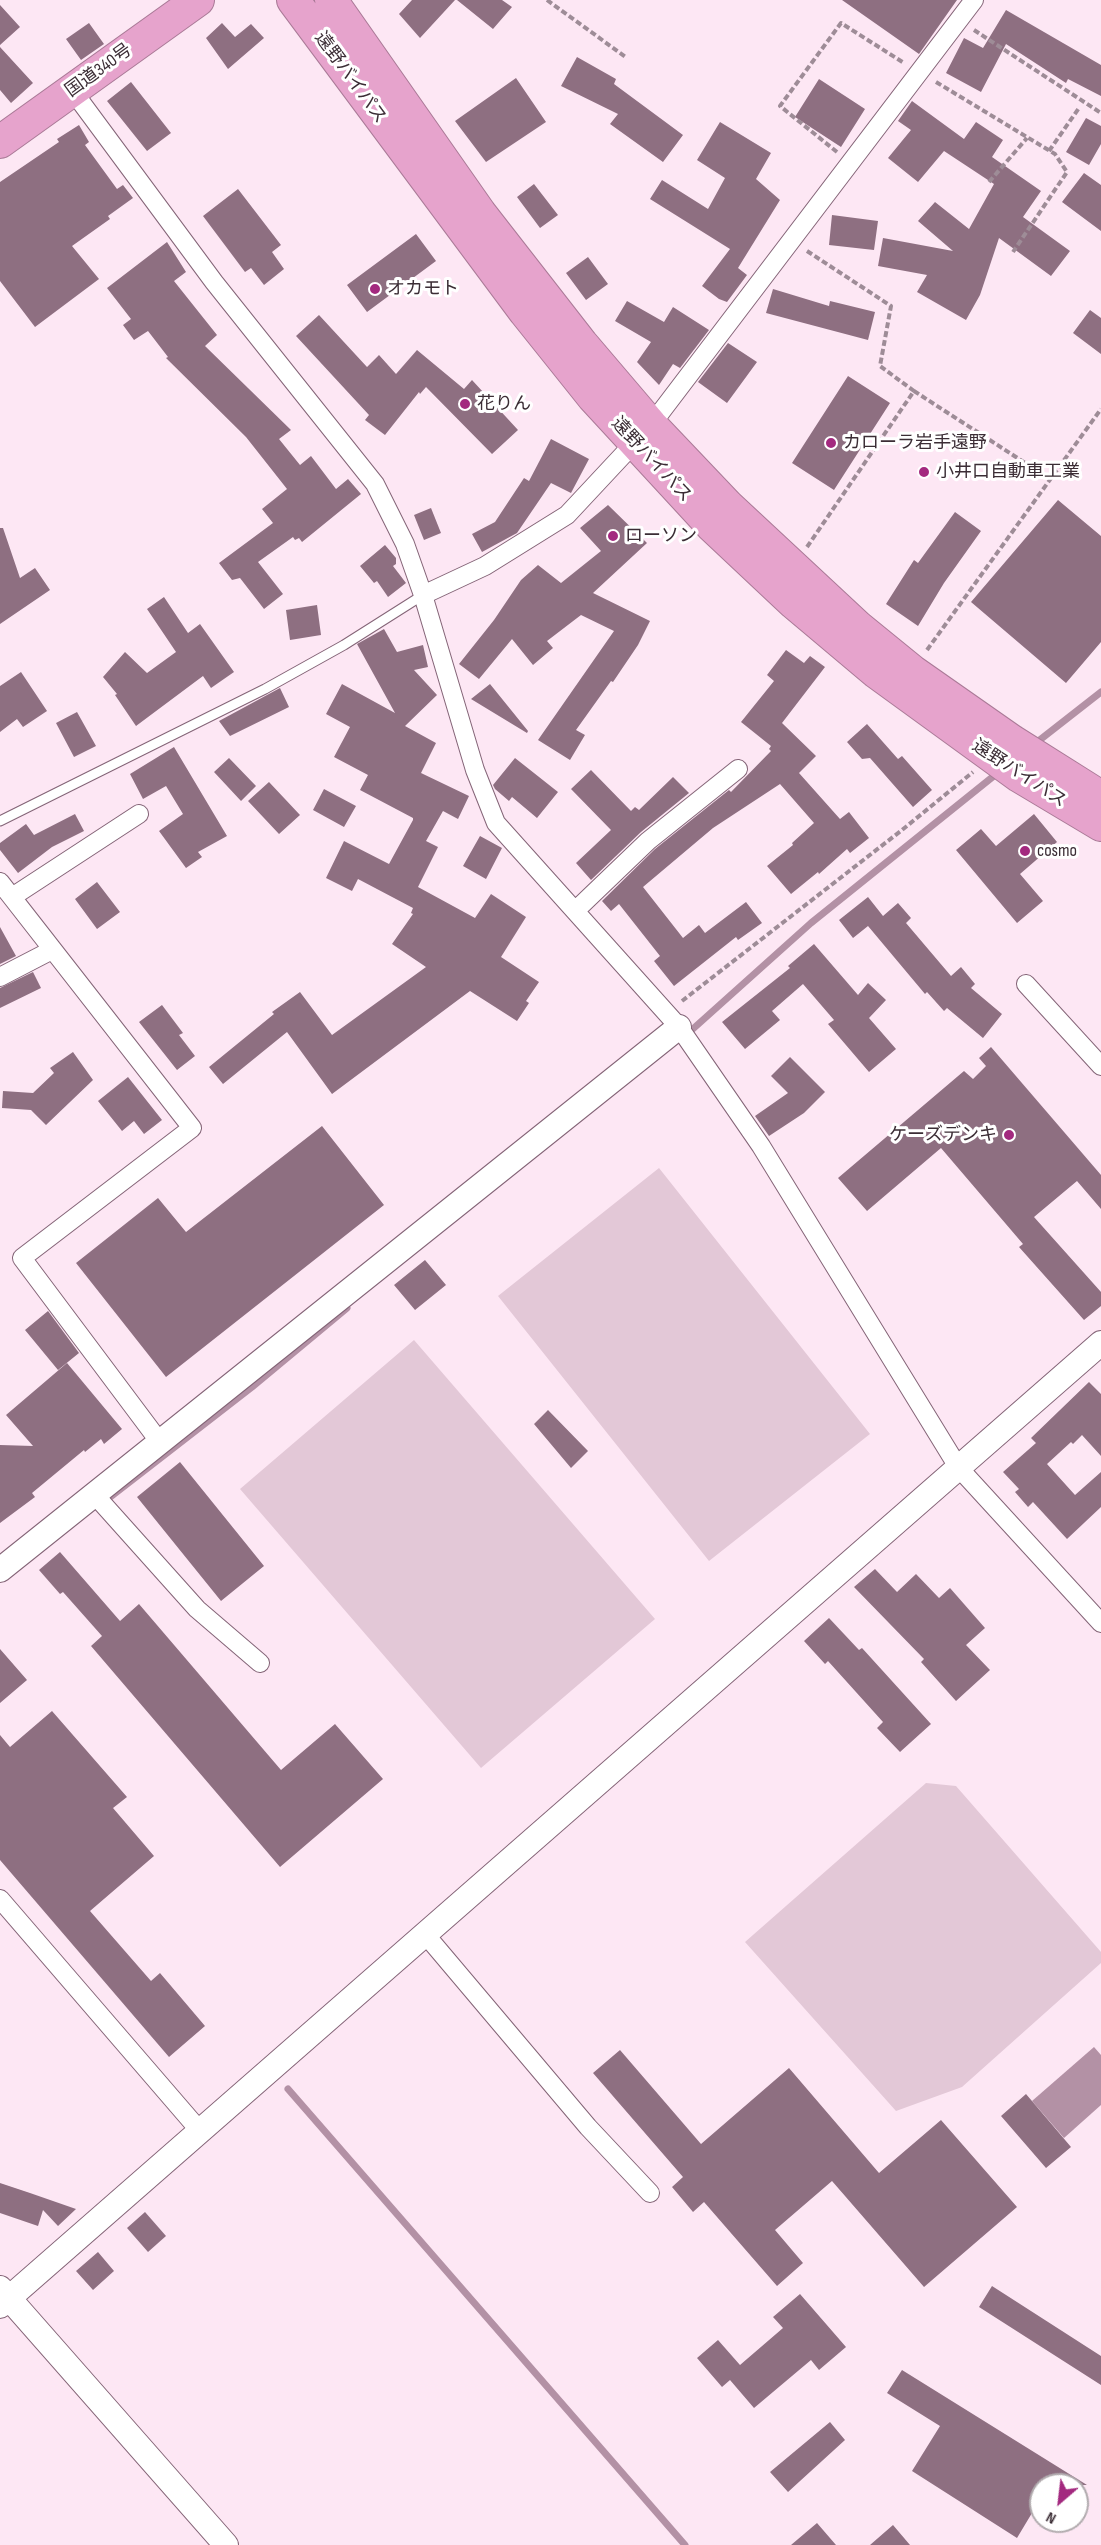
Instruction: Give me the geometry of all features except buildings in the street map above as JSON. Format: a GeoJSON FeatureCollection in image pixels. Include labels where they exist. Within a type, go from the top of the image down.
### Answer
{"type":"FeatureCollection","features":[{"type":"Feature","properties":{"kind":"highway","name":"国道340号"},"geometry":{"type":"LineString","coordinates":[[0,142],[198,0]]}},
{"type":"Feature","properties":{"kind":"highway","name":"遠野バイパス"},"geometry":{"type":"LineString","coordinates":[[293,0],[525,312],[594,397],[643,434],[728,506],[858,627],[912,670],[1012,741],[1101,797]]}},
{"type":"Feature","properties":{"kind":"highway","name":"遠野バイパス"},"geometry":{"type":"LineString","coordinates":[[331,0],[480,213],[582,344],[643,434],[711,525],[794,603],[876,672],[1018,776],[1101,825]]}},
{"type":"Feature","properties":{"kind":"street"},"geometry":{"type":"LineString","coordinates":[[423,596],[485,566],[567,515],[643,434],[974,0]]}},
{"type":"Feature","properties":{"kind":"street"},"geometry":{"type":"LineString","coordinates":[[72,90],[214,282],[375,484],[405,544],[423,596],[475,770],[496,823],[673,1020],[761,1146],[958,1467],[1101,1623]]}},
{"type":"Feature","properties":{"kind":"street"},"geometry":{"type":"LineString","coordinates":[[575,911],[648,841],[738,769]]}},
{"type":"Feature","properties":{"kind":"street"},"geometry":{"type":"LineString","coordinates":[[12,897],[139,814]]}},
{"type":"Feature","properties":{"kind":"street"},"geometry":{"type":"LineString","coordinates":[[0,882],[192,1128],[22,1258],[159,1441]]}},
{"type":"Feature","properties":{"kind":"street"},"geometry":{"type":"LineString","coordinates":[[0,977],[52,950]]}},
{"type":"Feature","properties":{"kind":"street"},"geometry":{"type":"LineString","coordinates":[[1026,984],[1101,1066]]}},
{"type":"Feature","properties":{"kind":"street"},"geometry":{"type":"LineString","coordinates":[[0,1570],[95,1495],[673,1020]]}},
{"type":"Feature","properties":{"kind":"street"},"geometry":{"type":"LineString","coordinates":[[226,2545],[3,2297],[200,2131],[1101,1344]]}},
{"type":"Feature","properties":{"kind":"street"},"geometry":{"type":"LineString","coordinates":[[95,1495],[197,1609],[260,1663]]}},
{"type":"Feature","properties":{"kind":"street"},"geometry":{"type":"LineString","coordinates":[[0,1899],[200,2131]]}},
{"type":"Feature","properties":{"kind":"street"},"geometry":{"type":"LineString","coordinates":[[425,1934],[588,2127],[650,2193]]}},
{"type":"Feature","properties":{"kind":"lane"},"geometry":{"type":"LineString","coordinates":[[0,821],[265,689],[344,645],[423,596]]}},
{"type":"Feature","properties":{"kind":"path"},"geometry":{"type":"LineString","coordinates":[[547,0],[627,58]]}},
{"type":"Feature","properties":{"kind":"path"},"geometry":{"type":"LineString","coordinates":[[959,19],[1101,113]]}},
{"type":"Feature","properties":{"kind":"path"},"geometry":{"type":"LineString","coordinates":[[849,162],[780,106],[841,23],[1055,154],[1067,172],[1013,252]]}},
{"type":"Feature","properties":{"kind":"path"},"geometry":{"type":"LineString","coordinates":[[1049,151],[1079,108]]}},
{"type":"Feature","properties":{"kind":"path"},"geometry":{"type":"LineString","coordinates":[[989,182],[1027,138]]}},
{"type":"Feature","properties":{"kind":"path"},"geometry":{"type":"LineString","coordinates":[[790,240],[891,306],[879,366],[1050,479]]}},
{"type":"Feature","properties":{"kind":"path"},"geometry":{"type":"LineString","coordinates":[[793,568],[914,391]]}},
{"type":"Feature","properties":{"kind":"path"},"geometry":{"type":"LineString","coordinates":[[912,670],[1101,409]]}},
{"type":"Feature","properties":{"kind":"path"},"geometry":{"type":"LineString","coordinates":[[673,1020],[991,756]]}},
{"type":"Feature","properties":{"kind":"shaded area"},"geometry":{"type":"Polygon","coordinates":[[[659,1168],[870,1434],[709,1561],[498,1296],[659,1168]]]}},
{"type":"Feature","properties":{"kind":"shaded area"},"geometry":{"type":"Polygon","coordinates":[[[414,1340],[655,1619],[481,1768],[240,1489],[414,1340]]]}},
{"type":"Feature","properties":{"kind":"shaded area"},"geometry":{"type":"Polygon","coordinates":[[[926,1783],[956,1786],[1101,1952],[1101,1963],[962,2087],[896,2111],[745,1942],[926,1783]]]}},
{"type":"Feature","properties":{"kind":"shaded area"},"geometry":{"type":"Polygon","coordinates":[[[1094,2047],[1101,2055],[1101,2105],[1064,2138],[1032,2101],[1094,2047]]]}},
{"type":"Feature","properties":{"kind":"waterway"},"geometry":{"type":"LineString","coordinates":[[1032,746],[1101,692]]}},
{"type":"Feature","properties":{"kind":"waterway"},"geometry":{"type":"LineString","coordinates":[[685,1036],[811,923],[1000,771]]}},
{"type":"Feature","properties":{"kind":"waterway"},"geometry":{"type":"LineString","coordinates":[[109,1498],[252,1387],[347,1308]]}},
{"type":"Feature","properties":{"kind":"waterway"},"geometry":{"type":"LineString","coordinates":[[288,2089],[685,2545]]}},
{"type":"Feature","properties":{"kind":"place","name":"オカモト"},"geometry":{"type":"Point","coordinates":[375,289]}},
{"type":"Feature","properties":{"kind":"place","name":"花りん"},"geometry":{"type":"Point","coordinates":[465,404]}},
{"type":"Feature","properties":{"kind":"place","name":"カローラ岩手遠野"},"geometry":{"type":"Point","coordinates":[831,443]}},
{"type":"Feature","properties":{"kind":"place","name":"小井口自動車工業"},"geometry":{"type":"Point","coordinates":[924,472]}},
{"type":"Feature","properties":{"kind":"place","name":"ローソン"},"geometry":{"type":"Point","coordinates":[613,536]}},
{"type":"Feature","properties":{"kind":"place","name":"cosmo"},"geometry":{"type":"Point","coordinates":[1025,851]}},
{"type":"Feature","properties":{"kind":"place","name":"ケーズデンキ"},"geometry":{"type":"Point","coordinates":[1009,1135]}}]}
